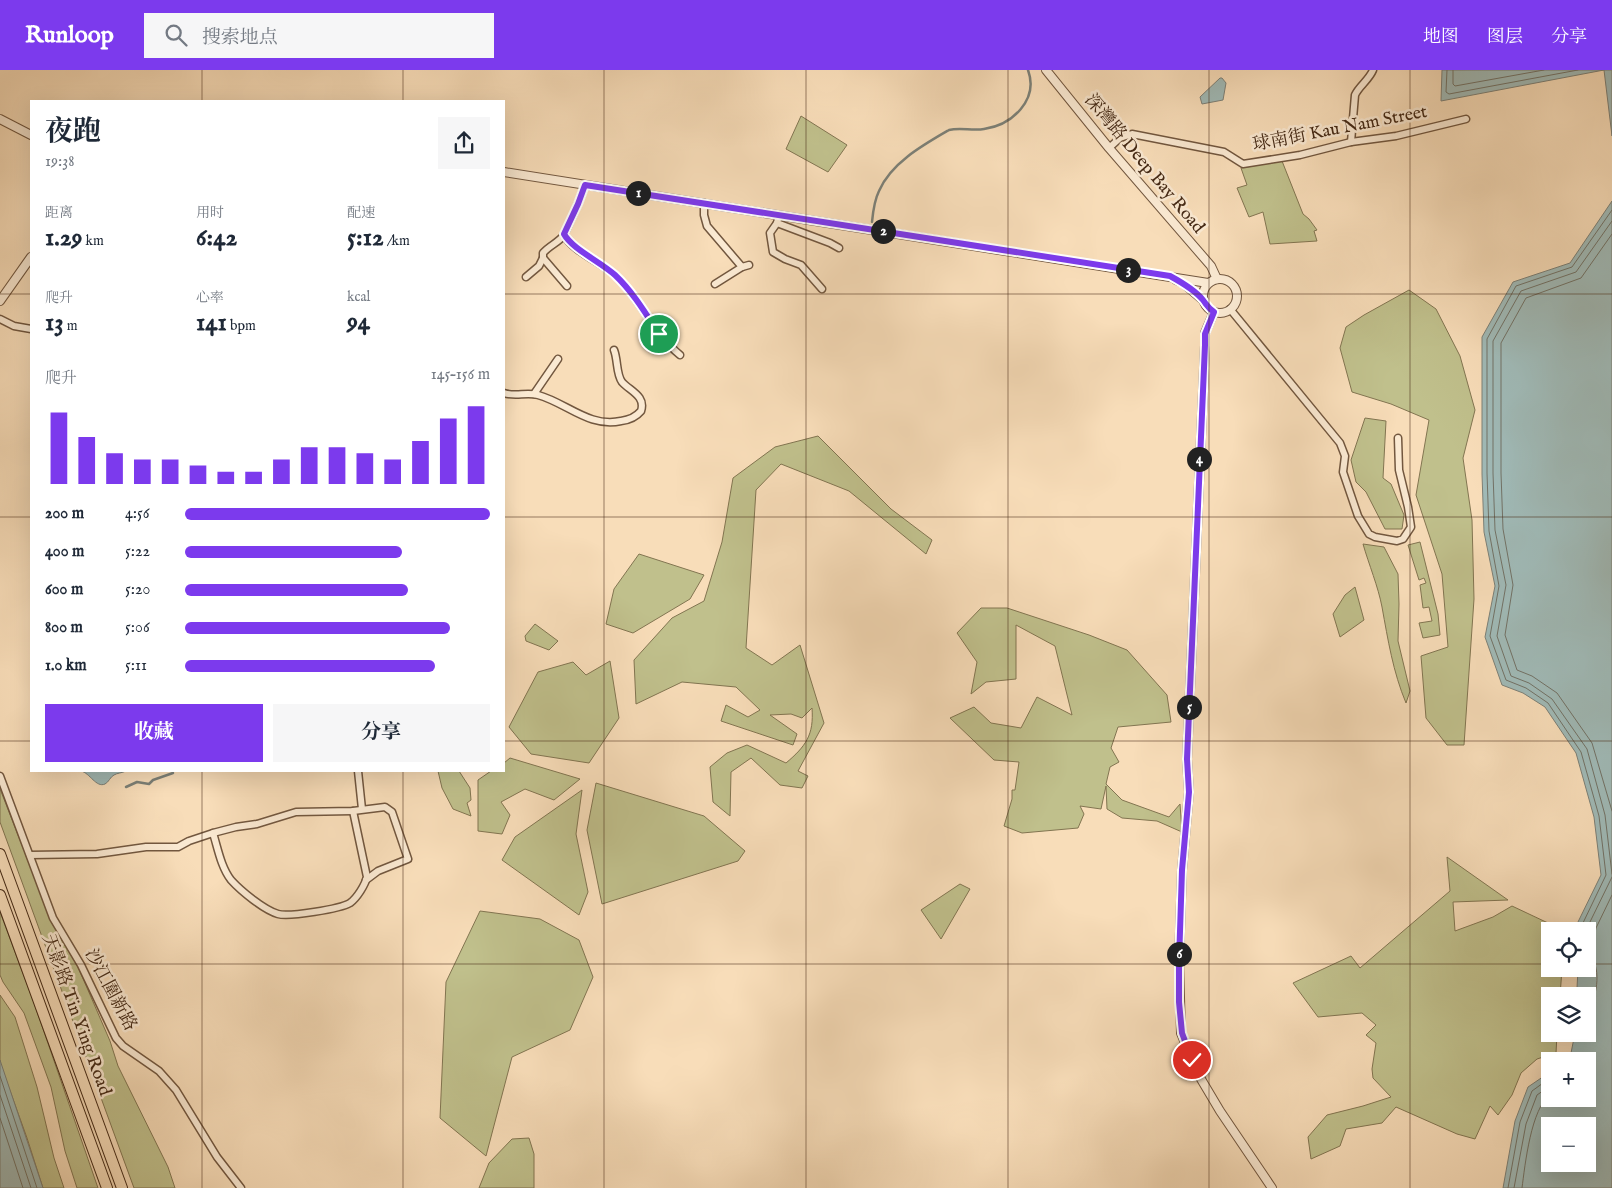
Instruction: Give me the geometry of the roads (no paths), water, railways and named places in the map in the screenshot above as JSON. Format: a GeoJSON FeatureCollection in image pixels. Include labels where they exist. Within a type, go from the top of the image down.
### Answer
{"type":"FeatureCollection","features":[{"type":"Feature","properties":{"kind":"main road","name":"天影路 Tin Ying Road"},"geometry":{"type":"LineString","coordinates":[[0,854],[122,1188]]}},
{"type":"Feature","properties":{"kind":"main road","name":"天影路 Tin Ying Road"},"geometry":{"type":"LineString","coordinates":[[0,895],[107,1188]]}},
{"type":"Feature","properties":{"kind":"street","name":"深灣路 Deep Bay Road"},"geometry":{"type":"LineString","coordinates":[[1046,70],[1108,148],[1210,266],[1217,279]]}},
{"type":"Feature","properties":{"kind":"street"},"geometry":{"type":"LineString","coordinates":[[1351,142],[1355,95],[1373,70]]}},
{"type":"Feature","properties":{"kind":"street"},"geometry":{"type":"LineString","coordinates":[[0,119],[30,134]]}},
{"type":"Feature","properties":{"kind":"street","name":"球南街 Kau Nam Street"},"geometry":{"type":"LineString","coordinates":[[1108,148],[1120,138],[1132,134],[1224,152],[1243,164],[1300,155],[1351,142],[1396,136],[1466,119]]}},
{"type":"Feature","properties":{"kind":"street"},"geometry":{"type":"LineString","coordinates":[[505,172],[704,203],[778,219],[1208,283]]}},
{"type":"Feature","properties":{"kind":"street"},"geometry":{"type":"LineString","coordinates":[[526,277],[539,266],[543,258],[543,252],[558,242],[564,234],[585,185]]}},
{"type":"Feature","properties":{"kind":"street"},"geometry":{"type":"LineString","coordinates":[[704,203],[704,215],[708,226],[742,267]]}},
{"type":"Feature","properties":{"kind":"street"},"geometry":{"type":"LineString","coordinates":[[778,219],[839,248]]}},
{"type":"Feature","properties":{"kind":"street"},"geometry":{"type":"LineString","coordinates":[[778,219],[770,233],[773,252],[802,265],[822,289]]}},
{"type":"Feature","properties":{"kind":"street"},"geometry":{"type":"LineString","coordinates":[[564,234],[570,242],[615,276],[637,301],[659,334],[680,355]]}},
{"type":"Feature","properties":{"kind":"street"},"geometry":{"type":"LineString","coordinates":[[0,301],[30,258]]}},
{"type":"Feature","properties":{"kind":"street"},"geometry":{"type":"LineString","coordinates":[[543,258],[567,286]]}},
{"type":"Feature","properties":{"kind":"street"},"geometry":{"type":"LineString","coordinates":[[715,284],[742,267],[750,265]]}},
{"type":"Feature","properties":{"kind":"street"},"geometry":{"type":"LineString","coordinates":[[1170,276],[1183,283],[1214,312],[1225,312],[1230,309],[1236,300],[1235,289],[1228,281],[1217,279],[1208,283],[1204,288],[1203,300]]}},
{"type":"Feature","properties":{"kind":"street"},"geometry":{"type":"LineString","coordinates":[[1230,309],[1340,443],[1345,456],[1343,472],[1358,516],[1369,534],[1396,541],[1403,539],[1411,527],[1399,470],[1398,438]]}},
{"type":"Feature","properties":{"kind":"street"},"geometry":{"type":"LineString","coordinates":[[1214,312],[1205,334],[1187,759],[1189,792],[1182,870],[1179,962],[1180,1010],[1182,1033],[1198,1074],[1220,1112],[1272,1188]]}},
{"type":"Feature","properties":{"kind":"street"},"geometry":{"type":"LineString","coordinates":[[0,319],[14,326],[30,329]]}},
{"type":"Feature","properties":{"kind":"street"},"geometry":{"type":"LineString","coordinates":[[505,393],[511,396],[534,394],[541,396],[599,422],[610,423],[631,419],[641,410],[642,402],[620,379],[614,350]]}},
{"type":"Feature","properties":{"kind":"street"},"geometry":{"type":"LineString","coordinates":[[534,394],[558,359]]}},
{"type":"Feature","properties":{"kind":"street"},"geometry":{"type":"LineString","coordinates":[[358,772],[362,810]]}},
{"type":"Feature","properties":{"kind":"street","name":"沙江圍新路"},"geometry":{"type":"LineString","coordinates":[[0,776],[53,918],[81,966],[116,1038],[123,1046],[159,1071],[176,1090],[217,1157],[241,1188]]}},
{"type":"Feature","properties":{"kind":"street"},"geometry":{"type":"LineString","coordinates":[[30,855],[97,854],[146,847],[178,847],[213,833],[257,824],[296,812],[353,811],[385,807],[392,812],[408,859],[378,871],[366,880],[353,901],[346,904],[329,909],[279,914],[255,900],[233,882],[224,868],[213,833]]}},
{"type":"Feature","properties":{"kind":"street"},"geometry":{"type":"LineString","coordinates":[[353,811],[367,873],[366,880]]}},
{"type":"Feature","properties":{"kind":"water"},"geometry":{"type":"Polygon","coordinates":[[[1442,70],[1604,70],[1441,101],[1442,70]]]}},
{"type":"Feature","properties":{"kind":"water"},"geometry":{"type":"Polygon","coordinates":[[[1604,70],[1612,70],[1612,136],[1604,70]]]}},
{"type":"Feature","properties":{"kind":"water"},"geometry":{"type":"Polygon","coordinates":[[[1220,78],[1226,83],[1223,100],[1202,104],[1200,97],[1220,78]]]}},
{"type":"Feature","properties":{"kind":"water"},"geometry":{"type":"Polygon","coordinates":[[[1612,201],[1612,1188],[1503,1188],[1515,1121],[1528,1087],[1541,1078],[1541,1107],[1596,1107],[1596,1052],[1571,1052],[1573,1042],[1596,1042],[1596,987],[1577,987],[1578,977],[1596,977],[1596,922],[1578,922],[1601,875],[1594,817],[1576,753],[1545,707],[1523,693],[1502,685],[1485,637],[1495,586],[1484,532],[1482,337],[1513,282],[1570,263],[1612,201]]]}},
{"type":"Feature","properties":{"kind":"water"},"geometry":{"type":"Polygon","coordinates":[[[84,772],[123,772],[114,775],[102,785],[84,772]]]}},
{"type":"Feature","properties":{"kind":"water"},"geometry":{"type":"Polygon","coordinates":[[[0,1060],[43,1188],[0,1188],[0,1060]]]}},
{"type":"Feature","properties":{"kind":"waterway"},"geometry":{"type":"LineString","coordinates":[[872,222],[876,199],[884,181],[909,156],[949,130],[994,127],[1021,109],[1030,91],[1028,70]]}},
{"type":"Feature","properties":{"kind":"waterway"},"geometry":{"type":"LineString","coordinates":[[126,787],[137,782],[149,784],[153,780],[173,773]]}}]}
